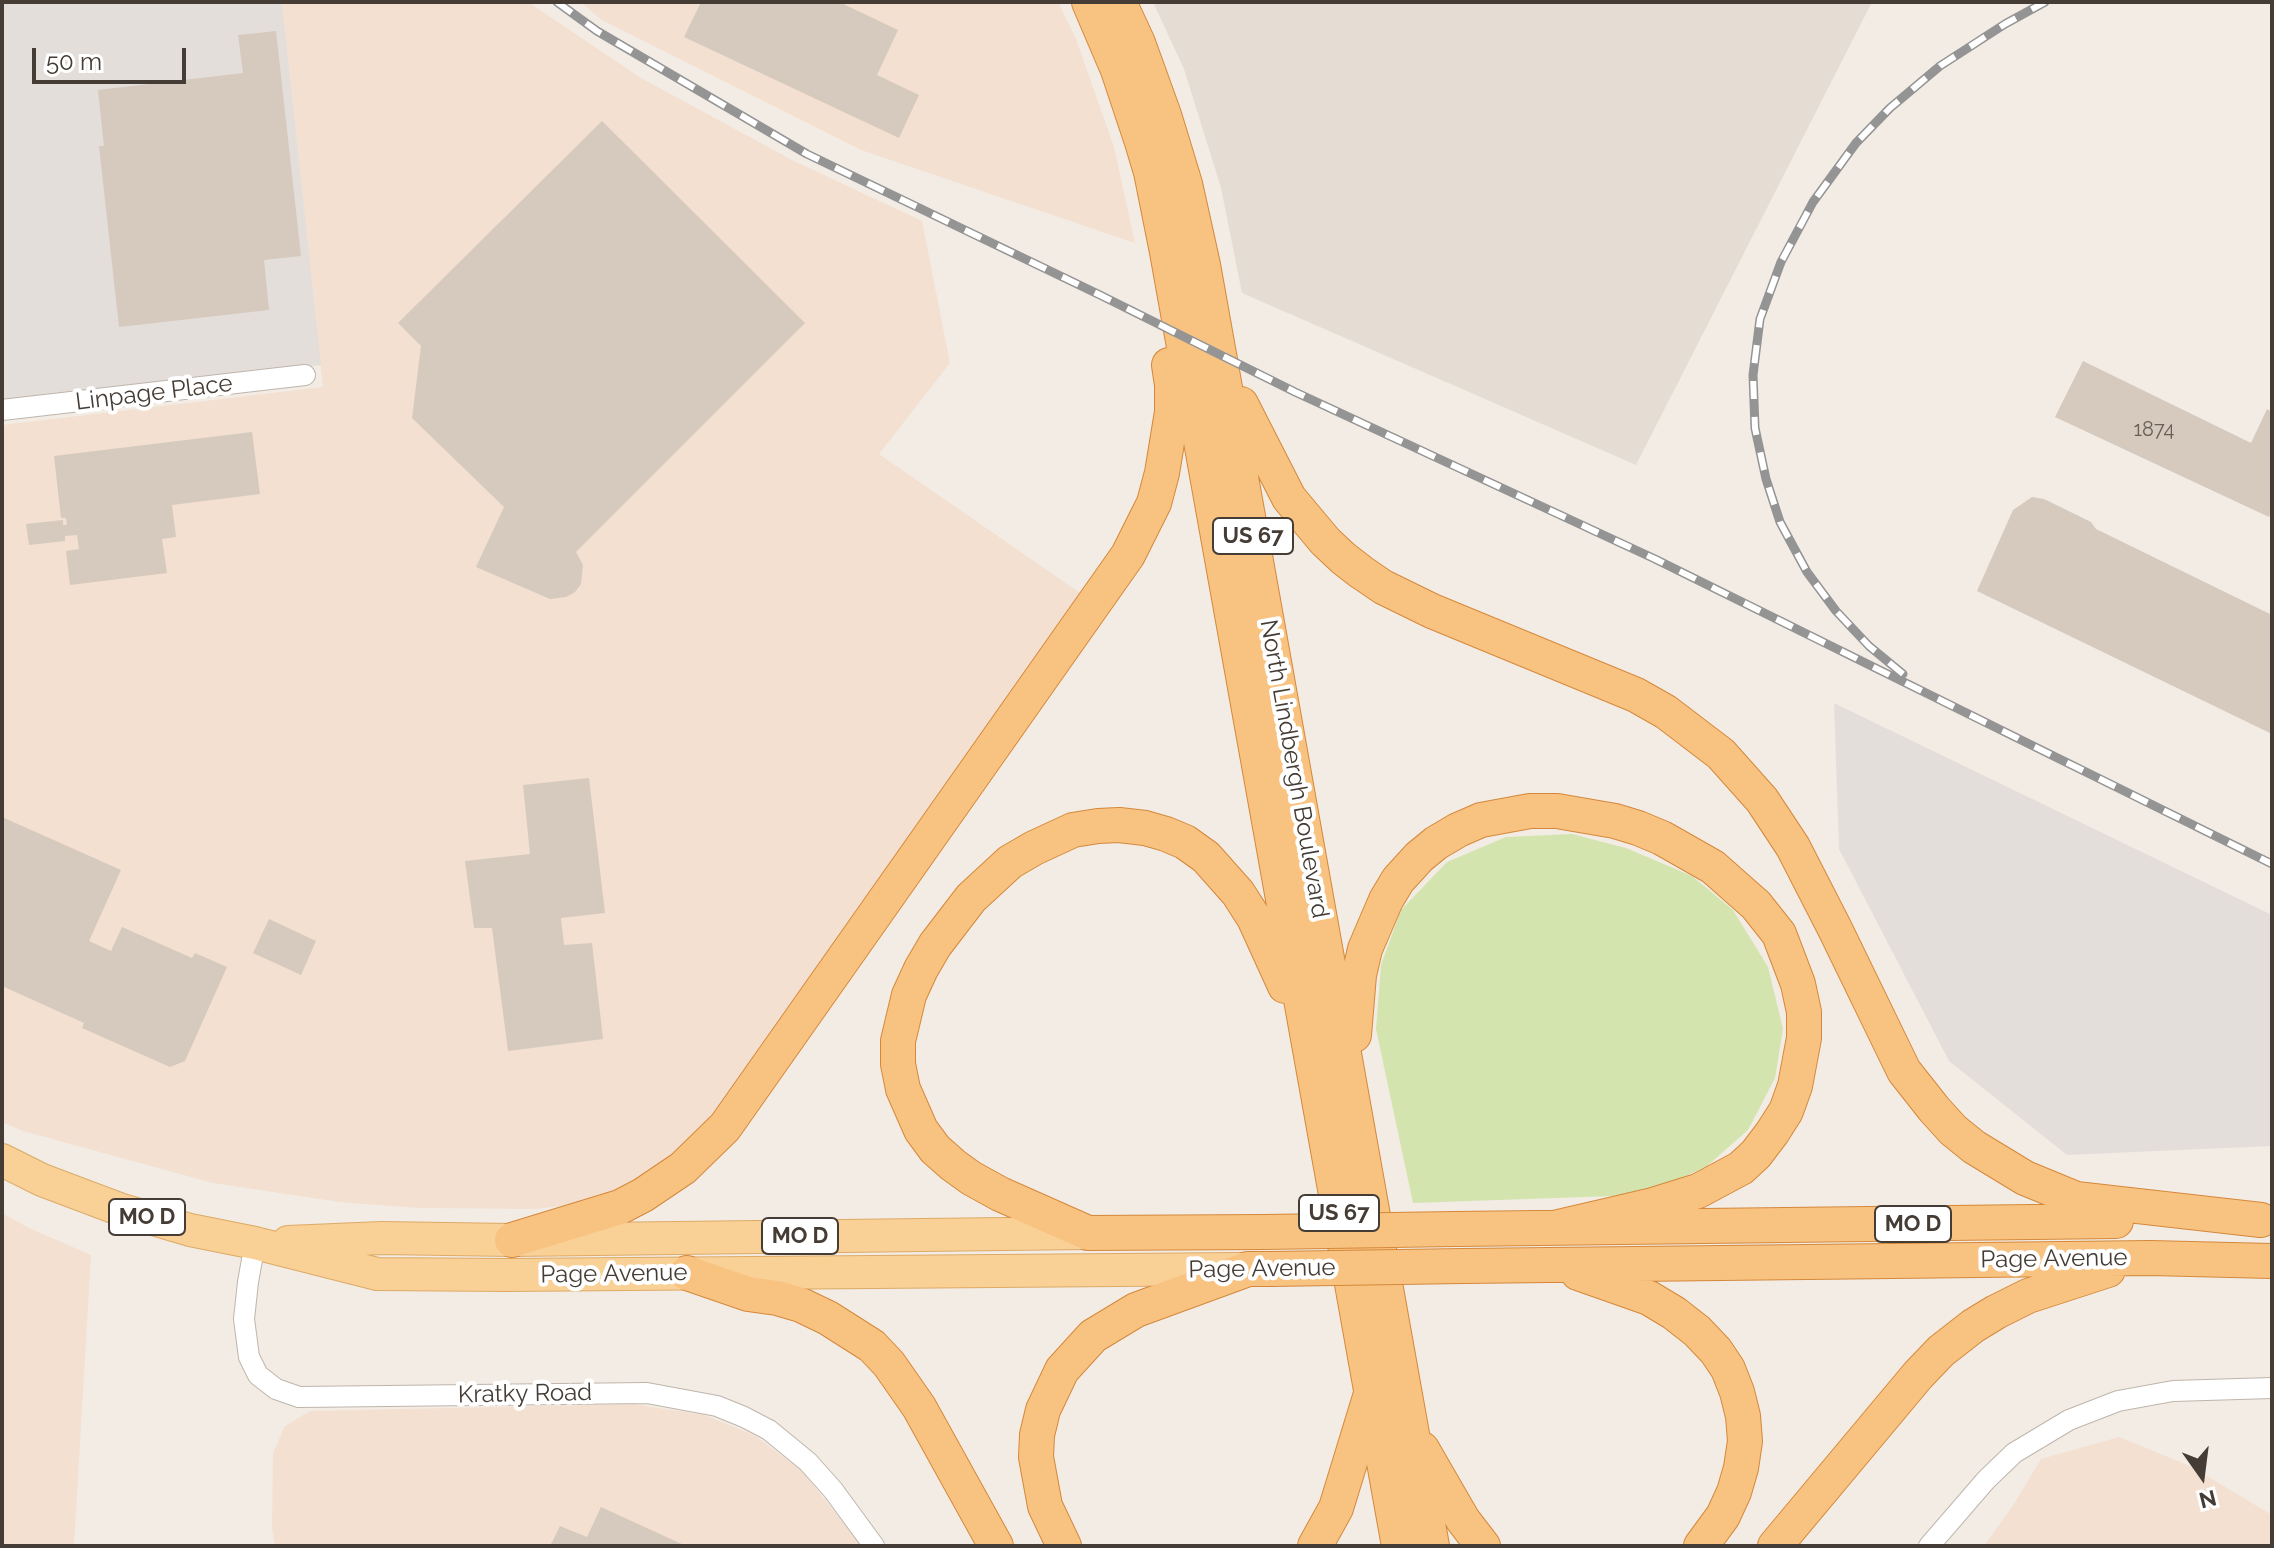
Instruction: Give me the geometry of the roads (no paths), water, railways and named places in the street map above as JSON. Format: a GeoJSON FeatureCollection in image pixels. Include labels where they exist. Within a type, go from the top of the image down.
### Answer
{"type":"FeatureCollection","features":[{"type":"Feature","properties":{"kind":"highway"},"geometry":{"type":"LineString","coordinates":[[512,1240],[620,1207],[643,1195],[683,1168],[725,1127],[1106,589],[1135,543],[1154,503],[1172,412],[1167,348],[1137,192],[1075,2]]}},
{"type":"Feature","properties":{"kind":"highway","name":"North Lindbergh Boulevard"},"geometry":{"type":"LineString","coordinates":[[1089,2],[1118,70],[1151,172],[1399,1546]]}},
{"type":"Feature","properties":{"kind":"highway","name":"North Lindbergh Boulevard"},"geometry":{"type":"LineString","coordinates":[[1119,2],[1138,43],[1164,115],[1185,184],[1203,265],[1432,1546]]}},
{"type":"Feature","properties":{"kind":"highway"},"geometry":{"type":"LineString","coordinates":[[1224,372],[1289,498],[1343,558],[1383,587],[1409,600],[1636,695],[1666,712],[1721,754],[1762,800],[1778,824],[1829,916],[1904,1071],[1953,1130],[2000,1164],[2076,1199],[2266,1220]]}},
{"type":"Feature","properties":{"kind":"highway"},"geometry":{"type":"LineString","coordinates":[[1349,1079],[1359,975],[1374,925],[1398,880],[1419,857],[1458,830],[1507,814],[1530,811],[1571,813],[1638,828],[1713,867],[1756,905],[1779,934],[1798,984],[1804,1012],[1804,1038],[1795,1086],[1786,1111],[1772,1133],[1741,1168],[1698,1191],[1554,1228]]}},
{"type":"Feature","properties":{"kind":"highway"},"geometry":{"type":"LineString","coordinates":[[1088,1233],[1000,1194],[953,1165],[935,1149],[921,1130],[903,1089],[898,1041],[909,995],[935,945],[953,919],[990,879],[1010,862],[1073,830],[1132,826],[1185,842],[1206,857],[1238,893],[1254,918],[1307,1034]]}},
{"type":"Feature","properties":{"kind":"highway","name":"Page Avenue"},"geometry":{"type":"LineString","coordinates":[[1088,1233],[2266,1220]]}},
{"type":"Feature","properties":{"kind":"highway"},"geometry":{"type":"LineString","coordinates":[[1775,1546],[1918,1375],[1941,1351],[1973,1326],[2028,1296],[2150,1258]]}},
{"type":"Feature","properties":{"kind":"highway","name":"Page Avenue"},"geometry":{"type":"LineString","coordinates":[[1259,1269],[2150,1258],[2272,1261]]}},
{"type":"Feature","properties":{"kind":"highway"},"geometry":{"type":"LineString","coordinates":[[1555,1265],[1649,1298],[1697,1331],[1728,1369],[1743,1416],[1745,1441],[1741,1468],[1723,1516],[1701,1546]]}},
{"type":"Feature","properties":{"kind":"highway"},"geometry":{"type":"LineString","coordinates":[[1064,1546],[1045,1506],[1036,1457],[1043,1410],[1062,1370],[1093,1336],[1136,1310],[1259,1269]]}},
{"type":"Feature","properties":{"kind":"highway"},"geometry":{"type":"LineString","coordinates":[[687,1273],[748,1294],[801,1305],[872,1346],[889,1364],[919,1407],[996,1546]]}},
{"type":"Feature","properties":{"kind":"highway"},"geometry":{"type":"LineString","coordinates":[[1315,1546],[1345,1485],[1372,1393]]}},
{"type":"Feature","properties":{"kind":"highway"},"geometry":{"type":"LineString","coordinates":[[1412,1433],[1463,1520],[1483,1546]]}},
{"type":"Feature","properties":{"kind":"main road","name":"Page Avenue"},"geometry":{"type":"LineString","coordinates":[[2,1160],[42,1180],[119,1209],[190,1230],[377,1274],[479,1276],[1259,1269]]}},
{"type":"Feature","properties":{"kind":"main road","name":"Page Avenue"},"geometry":{"type":"LineString","coordinates":[[255,1243],[382,1238],[512,1240],[1088,1233]]}},
{"type":"Feature","properties":{"kind":"street","name":"Linpage Place"},"geometry":{"type":"LineString","coordinates":[[2,410],[305,375]]}},
{"type":"Feature","properties":{"kind":"street","name":"Kratky Road"},"geometry":{"type":"LineString","coordinates":[[255,1243],[244,1319],[249,1357],[258,1375],[276,1389],[299,1397],[647,1393],[717,1406],[769,1430],[808,1462],[874,1546]]}},
{"type":"Feature","properties":{"kind":"street"},"geometry":{"type":"LineString","coordinates":[[1929,1546],[1986,1480],[2014,1453],[2069,1420],[2118,1401],[2173,1391],[2272,1388]]}},
{"type":"Feature","properties":{"kind":"railway"},"geometry":{"type":"LineString","coordinates":[[557,2],[597,31],[807,154],[1295,392],[1655,559],[2272,864]]}},
{"type":"Feature","properties":{"kind":"railway"},"geometry":{"type":"LineString","coordinates":[[1903,674],[1869,646],[1836,611],[1807,572],[1780,522],[1766,479],[1755,428],[1753,375],[1760,319],[1781,262],[1813,202],[1856,143],[1890,108],[1940,66],[2045,2]]}}]}
